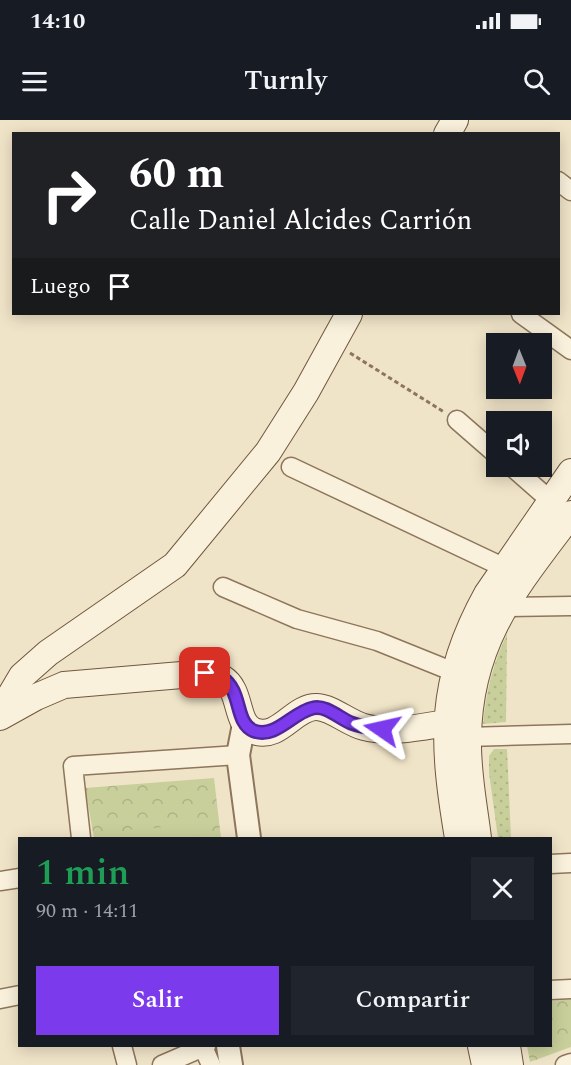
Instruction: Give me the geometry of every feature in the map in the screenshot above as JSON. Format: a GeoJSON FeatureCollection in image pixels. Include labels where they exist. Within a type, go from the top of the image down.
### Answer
{"type":"FeatureCollection","features":[{"type":"Feature","properties":{"kind":"main road"},"geometry":{"type":"LineString","coordinates":[[0,715],[22,676],[48,653],[175,565],[268,452],[306,392],[348,315]]}},
{"type":"Feature","properties":{"kind":"main road"},"geometry":{"type":"LineString","coordinates":[[478,837],[468,737],[469,713],[479,665],[493,626],[561,507],[571,472]]}},
{"type":"Feature","properties":{"kind":"main road"},"geometry":{"type":"LineString","coordinates":[[458,837],[448,776],[446,723],[454,672],[476,613],[505,568],[561,507]]}},
{"type":"Feature","properties":{"kind":"main road"},"geometry":{"type":"LineString","coordinates":[[0,715],[64,685],[205,673],[222,677],[234,688],[244,724],[254,731],[264,733],[281,727],[301,712],[316,707],[366,728],[409,729],[446,723]]}},
{"type":"Feature","properties":{"kind":"main road"},"geometry":{"type":"LineString","coordinates":[[481,1047],[485,1065]]}},
{"type":"Feature","properties":{"kind":"main road"},"geometry":{"type":"LineString","coordinates":[[507,1047],[510,1065]]}},
{"type":"Feature","properties":{"kind":"street"},"geometry":{"type":"LineString","coordinates":[[522,315],[571,350]]}},
{"type":"Feature","properties":{"kind":"street"},"geometry":{"type":"LineString","coordinates":[[457,420],[486,445]]}},
{"type":"Feature","properties":{"kind":"street"},"geometry":{"type":"LineString","coordinates":[[291,467],[505,568]]}},
{"type":"Feature","properties":{"kind":"street"},"geometry":{"type":"LineString","coordinates":[[524,477],[561,507]]}},
{"type":"Feature","properties":{"kind":"street"},"geometry":{"type":"LineString","coordinates":[[223,587],[297,619],[377,641],[454,672]]}},
{"type":"Feature","properties":{"kind":"street"},"geometry":{"type":"LineString","coordinates":[[503,607],[571,606]]}},
{"type":"Feature","properties":{"kind":"street"},"geometry":{"type":"LineString","coordinates":[[244,724],[238,755],[249,837]]}},
{"type":"Feature","properties":{"kind":"street"},"geometry":{"type":"LineString","coordinates":[[468,737],[571,734]]}},
{"type":"Feature","properties":{"kind":"street"},"geometry":{"type":"LineString","coordinates":[[81,837],[73,766],[238,755]]}},
{"type":"Feature","properties":{"kind":"street"},"geometry":{"type":"LineString","coordinates":[[552,864],[571,863]]}},
{"type":"Feature","properties":{"kind":"street"},"geometry":{"type":"LineString","coordinates":[[0,881],[18,878]]}},
{"type":"Feature","properties":{"kind":"street"},"geometry":{"type":"LineString","coordinates":[[552,990],[571,988]]}},
{"type":"Feature","properties":{"kind":"street"},"geometry":{"type":"LineString","coordinates":[[0,999],[18,995]]}},
{"type":"Feature","properties":{"kind":"street"},"geometry":{"type":"LineString","coordinates":[[122,1047],[127,1065]]}},
{"type":"Feature","properties":{"kind":"street"},"geometry":{"type":"LineString","coordinates":[[162,1065],[201,1047]]}},
{"type":"Feature","properties":{"kind":"street"},"geometry":{"type":"LineString","coordinates":[[203,1047],[210,1065]]}},
{"type":"Feature","properties":{"kind":"street"},"geometry":{"type":"LineString","coordinates":[[228,1047],[231,1065]]}},
{"type":"Feature","properties":{"kind":"street"},"geometry":{"type":"LineString","coordinates":[[565,1065],[571,1063]]}},
{"type":"Feature","properties":{"kind":"path"},"geometry":{"type":"LineString","coordinates":[[333,343],[457,420]]}},
{"type":"Feature","properties":{"kind":"green space"},"geometry":{"type":"Polygon","coordinates":[[[507,634],[506,722],[483,724],[491,678],[507,634]]]}},
{"type":"Feature","properties":{"kind":"green space"},"geometry":{"type":"Polygon","coordinates":[[[494,749],[507,749],[511,837],[498,837],[489,773],[489,756],[494,749]]]}},
{"type":"Feature","properties":{"kind":"green space"},"geometry":{"type":"Polygon","coordinates":[[[214,778],[221,837],[94,837],[85,788],[214,778]]]}},
{"type":"Feature","properties":{"kind":"green space"},"geometry":{"type":"Polygon","coordinates":[[[193,825],[194,837],[126,837],[126,830],[193,825]]]}},
{"type":"Feature","properties":{"kind":"green space"},"geometry":{"type":"Polygon","coordinates":[[[571,999],[571,1047],[530,1062],[527,1047],[552,1047],[552,1001],[571,999]]]}},
{"type":"Feature","properties":{"kind":"route"},"geometry":{"type":"LineString","coordinates":[[205,673],[222,677],[234,688],[244,724],[254,731],[264,733],[281,727],[301,712],[316,707],[366,728],[382,729]]}}]}
